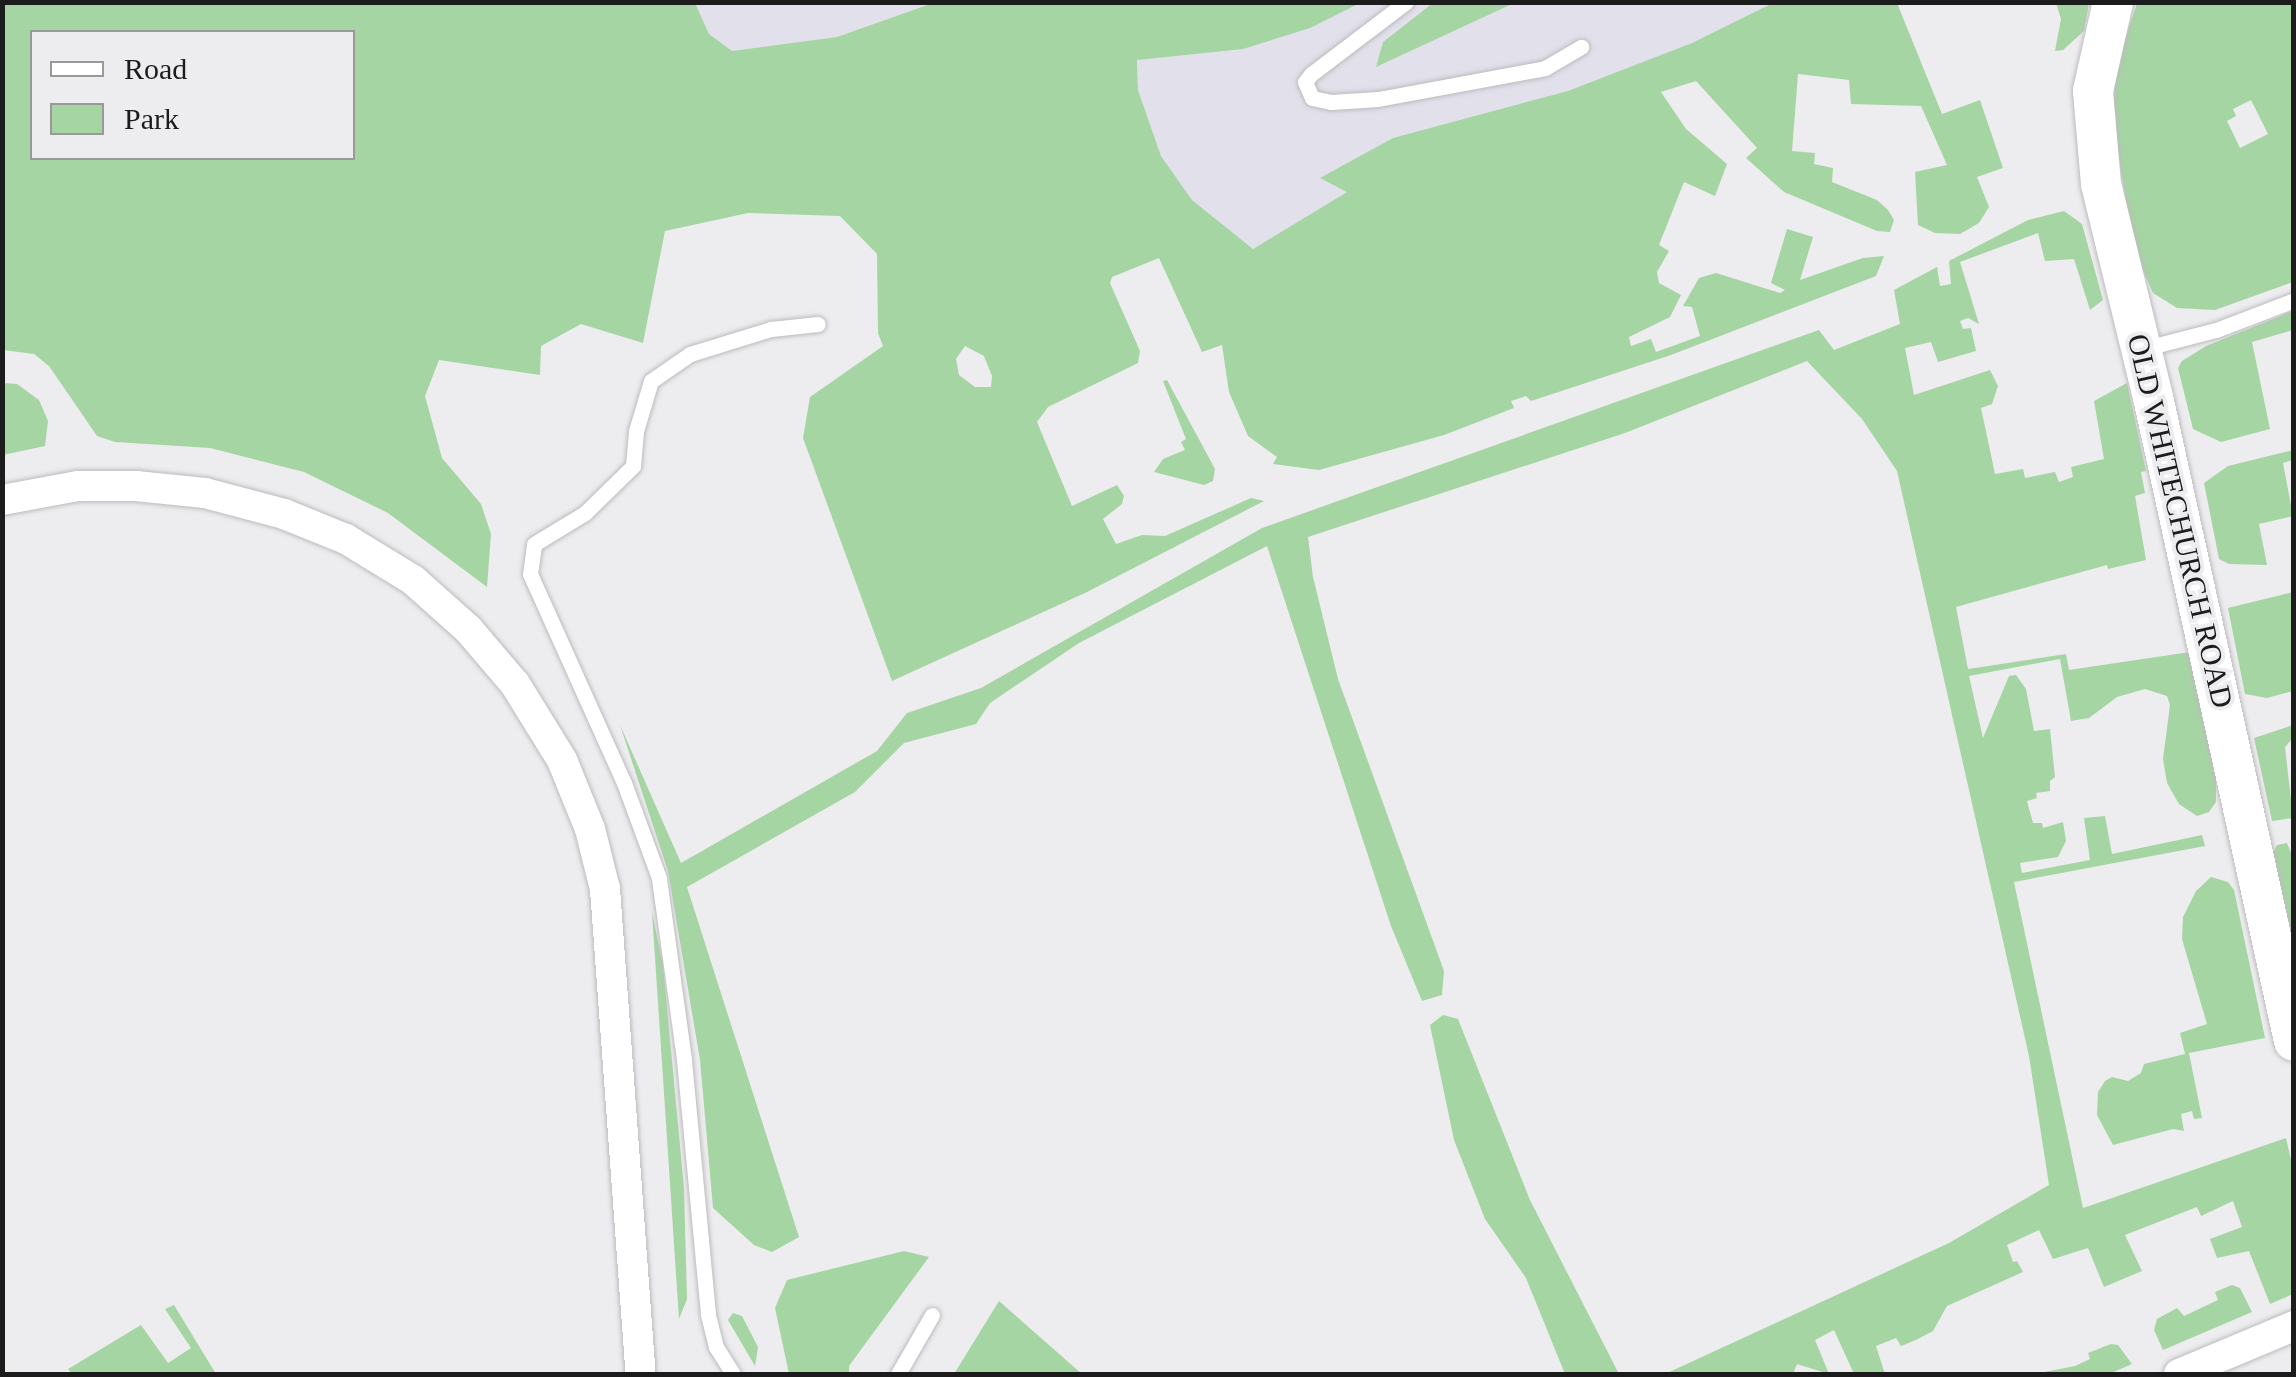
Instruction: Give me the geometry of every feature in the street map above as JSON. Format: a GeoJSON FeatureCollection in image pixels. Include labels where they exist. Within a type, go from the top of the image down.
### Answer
{"type":"FeatureCollection","features":[{"type":"Feature","properties":{"kind":"street","name":"OLD WHITECHURCH ROAD"},"geometry":{"type":"LineString","coordinates":[[2113,2],[2097,64],[2092,117],[2101,184],[2142,350],[2294,1040]]}},
{"type":"Feature","properties":{"kind":"street"},"geometry":{"type":"LineString","coordinates":[[2,500],[78,486],[136,486],[204,492],[284,514],[346,539],[414,580],[468,629],[515,684],[562,760],[590,829],[605,889],[642,1374]]}},
{"type":"Feature","properties":{"kind":"street"},"geometry":{"type":"LineString","coordinates":[[2180,1374],[2294,1326]]}},
{"type":"Feature","properties":{"kind":"lane"},"geometry":{"type":"LineString","coordinates":[[1406,2],[1312,74],[1306,82],[1312,98],[1331,102],[1378,99],[1545,68],[1581,47]]}},
{"type":"Feature","properties":{"kind":"lane"},"geometry":{"type":"LineString","coordinates":[[2142,350],[2216,330],[2294,300]]}},
{"type":"Feature","properties":{"kind":"lane"},"geometry":{"type":"LineString","coordinates":[[733,1374],[716,1347],[706,1297],[684,1059],[659,878],[624,783],[530,574],[534,544],[585,513],[634,466],[636,430],[650,382],[690,354],[770,328],[818,324]]}},
{"type":"Feature","properties":{"kind":"lane"},"geometry":{"type":"LineString","coordinates":[[898,1374],[932,1315]]}},
{"type":"Feature","properties":{"kind":"shaded area"},"geometry":{"type":"Polygon","coordinates":[[[1142,2],[1877,3],[1253,249],[1192,200],[1161,156],[1138,90],[1137,16],[1142,2]]]}},
{"type":"Feature","properties":{"kind":"shaded area"},"geometry":{"type":"Polygon","coordinates":[[[695,3],[933,3],[837,37],[732,51],[709,34],[695,3]]]}},
{"type":"Feature","properties":{"kind":"green space"},"geometry":{"type":"Polygon","coordinates":[[[3,2],[695,3],[709,34],[732,51],[837,37],[933,3],[1360,3],[1310,28],[1243,49],[1137,60],[1138,90],[1161,156],[1192,200],[1253,249],[1347,192],[1320,178],[1393,138],[1568,91],[1692,43],[1773,3],[1897,3],[1942,114],[1980,100],[2003,168],[1977,177],[1989,207],[1979,223],[1960,234],[1935,233],[1918,225],[1915,172],[1947,165],[1921,106],[1851,104],[1849,80],[1798,74],[1792,151],[1815,153],[1814,164],[1833,168],[1832,182],[1877,200],[1888,210],[1894,220],[1890,232],[1877,231],[1784,192],[1746,158],[1757,148],[1696,81],[1661,92],[1686,129],[1727,164],[1715,196],[1684,182],[1659,245],[1669,251],[1657,272],[1659,283],[1681,295],[1670,317],[1629,337],[1631,346],[1651,339],[1656,352],[1700,336],[1692,307],[1683,306],[1699,278],[1716,273],[1780,293],[1785,290],[1771,283],[1787,229],[1813,237],[1800,280],[1863,258],[1884,256],[1876,276],[1671,355],[1531,401],[1526,396],[1511,401],[1514,408],[1444,435],[1319,470],[1273,464],[1277,457],[1248,436],[1229,392],[1222,345],[1202,352],[1159,258],[1112,277],[1110,283],[1140,351],[1138,363],[1048,407],[1037,422],[1072,506],[1117,485],[1124,496],[1122,504],[1103,519],[1116,544],[1142,535],[1165,536],[1251,498],[1264,501],[1087,592],[892,681],[803,438],[810,397],[883,346],[878,333],[877,254],[840,216],[748,213],[665,231],[643,343],[581,324],[541,346],[540,375],[439,360],[425,396],[442,458],[481,504],[491,534],[487,587],[388,513],[304,472],[210,448],[115,442],[97,436],[49,366],[34,354],[3,350],[3,2]],[[965,346],[956,359],[959,375],[975,387],[991,387],[992,376],[984,356],[965,346]]]}},
{"type":"Feature","properties":{"kind":"green space"},"geometry":{"type":"Polygon","coordinates":[[[1433,3],[1514,3],[1376,67],[1383,42],[1433,3]]]}},
{"type":"Feature","properties":{"kind":"green space"},"geometry":{"type":"Polygon","coordinates":[[[2056,3],[2089,3],[2084,31],[2063,50],[2055,51],[2061,19],[2056,3]]]}},
{"type":"Feature","properties":{"kind":"green space"},"geometry":{"type":"Polygon","coordinates":[[[2137,3],[2293,3],[2293,282],[2215,310],[2177,308],[2153,293],[2134,250],[2113,121],[2116,67],[2137,3]],[[2251,100],[2233,109],[2236,116],[2227,121],[2240,148],[2268,134],[2251,100]]]}},
{"type":"Feature","properties":{"kind":"green space"},"geometry":{"type":"Polygon","coordinates":[[[2064,211],[2082,224],[2103,300],[2090,310],[2074,259],[2045,261],[2038,233],[1960,262],[1979,324],[1968,318],[1960,321],[1963,329],[1971,328],[1976,351],[1938,362],[1931,342],[1905,348],[1914,395],[1990,370],[1998,386],[1992,404],[1981,408],[1995,474],[2023,469],[2025,478],[2055,472],[2059,482],[2073,477],[2071,467],[2104,459],[2094,401],[2127,383],[2146,471],[2141,472],[2145,493],[2135,496],[2146,560],[2108,569],[2107,565],[1956,607],[1968,669],[2066,654],[2069,670],[2190,652],[2216,767],[2216,802],[2209,812],[2197,816],[2179,804],[2167,783],[2163,759],[2170,705],[2167,696],[2145,689],[2117,697],[2089,718],[2071,721],[2060,659],[1969,676],[1983,738],[2009,676],[2016,675],[2026,689],[2034,731],[2050,729],[2055,777],[2050,781],[2050,791],[2036,793],[2037,798],[2027,801],[2033,823],[2042,823],[2043,828],[2063,822],[2066,841],[2058,857],[2020,863],[2022,873],[2090,860],[2084,818],[2105,816],[2112,854],[2202,835],[2205,846],[2014,882],[2083,1208],[2286,1138],[2294,1173],[2293,1294],[2270,1304],[2249,1251],[2217,1258],[2210,1239],[2242,1227],[2233,1201],[2201,1216],[2197,1207],[2125,1235],[2142,1271],[2104,1287],[2088,1248],[2053,1259],[2039,1230],[2007,1245],[2013,1262],[2017,1261],[2023,1272],[1947,1306],[1933,1331],[1916,1340],[1901,1346],[1896,1338],[1876,1346],[1885,1374],[1854,1374],[1834,1330],[1815,1340],[1829,1374],[1797,1364],[1793,1374],[1665,1374],[1949,1243],[2049,1185],[2029,1056],[1897,471],[1862,419],[1807,361],[1625,433],[1308,537],[1313,577],[1338,679],[1444,971],[1442,995],[1422,1001],[1391,926],[1267,546],[1079,643],[990,703],[976,724],[904,743],[855,792],[687,887],[799,1237],[772,1252],[754,1245],[713,1208],[700,1060],[668,871],[620,725],[681,863],[877,751],[907,713],[981,688],[1262,528],[1819,330],[1834,350],[1900,324],[1894,290],[1937,267],[1940,286],[1951,284],[1949,261],[2028,220],[2064,211]]]}},
{"type":"Feature","properties":{"kind":"green space"},"geometry":{"type":"Polygon","coordinates":[[[2293,311],[2293,330],[2252,342],[2270,429],[2221,442],[2193,429],[2178,368],[2182,361],[2206,346],[2293,311]]]}},
{"type":"Feature","properties":{"kind":"green space"},"geometry":{"type":"Polygon","coordinates":[[[1167,380],[1215,469],[1213,481],[1204,485],[1154,472],[1163,459],[1185,450],[1181,442],[1186,439],[1163,381],[1167,380]]]}},
{"type":"Feature","properties":{"kind":"green space"},"geometry":{"type":"Polygon","coordinates":[[[3,383],[17,384],[39,400],[48,421],[45,446],[3,455],[3,383]]]}},
{"type":"Feature","properties":{"kind":"green space"},"geometry":{"type":"Polygon","coordinates":[[[2293,450],[2293,460],[2283,463],[2293,516],[2259,524],[2267,565],[2229,564],[2219,559],[2204,483],[2228,466],[2293,450]]]}},
{"type":"Feature","properties":{"kind":"green space"},"geometry":{"type":"Polygon","coordinates":[[[2293,592],[2293,691],[2267,698],[2245,694],[2228,608],[2293,592]]]}},
{"type":"Feature","properties":{"kind":"green space"},"geometry":{"type":"Polygon","coordinates":[[[2293,725],[2293,738],[2285,747],[2293,818],[2272,821],[2254,738],[2293,725]]]}},
{"type":"Feature","properties":{"kind":"green space"},"geometry":{"type":"Polygon","coordinates":[[[2287,843],[2293,858],[2293,954],[2272,855],[2277,845],[2287,843]]]}},
{"type":"Feature","properties":{"kind":"green space"},"geometry":{"type":"Polygon","coordinates":[[[2211,877],[2228,882],[2234,890],[2265,1038],[2189,1053],[2202,1118],[2194,1119],[2192,1111],[2181,1114],[2184,1131],[2173,1129],[2113,1145],[2097,1115],[2098,1092],[2105,1081],[2112,1077],[2128,1081],[2141,1073],[2144,1064],[2185,1054],[2180,1033],[2207,1024],[2182,939],[2183,917],[2196,891],[2211,877]]]}},
{"type":"Feature","properties":{"kind":"green space"},"geometry":{"type":"Polygon","coordinates":[[[652,912],[663,965],[684,1188],[687,1299],[679,1319],[652,912]]]}},
{"type":"Feature","properties":{"kind":"green space"},"geometry":{"type":"Polygon","coordinates":[[[1443,1015],[1458,1019],[1530,1200],[1619,1374],[1565,1374],[1526,1278],[1485,1219],[1454,1140],[1430,1025],[1443,1015]]]}},
{"type":"Feature","properties":{"kind":"green space"},"geometry":{"type":"Polygon","coordinates":[[[904,1251],[929,1257],[849,1366],[849,1374],[789,1374],[775,1308],[787,1280],[904,1251]]]}},
{"type":"Feature","properties":{"kind":"green space"},"geometry":{"type":"Polygon","coordinates":[[[2232,1285],[2240,1288],[2252,1312],[2163,1350],[2154,1330],[2157,1319],[2177,1308],[2184,1316],[2218,1300],[2215,1292],[2232,1285]]]}},
{"type":"Feature","properties":{"kind":"green space"},"geometry":{"type":"Polygon","coordinates":[[[999,1301],[1082,1374],[954,1374],[999,1301]]]}},
{"type":"Feature","properties":{"kind":"green space"},"geometry":{"type":"Polygon","coordinates":[[[174,1305],[216,1374],[72,1374],[68,1369],[141,1325],[168,1363],[191,1348],[165,1309],[174,1305]]]}},
{"type":"Feature","properties":{"kind":"green space"},"geometry":{"type":"Polygon","coordinates":[[[733,1313],[742,1316],[758,1347],[755,1366],[728,1320],[733,1313]]]}},
{"type":"Feature","properties":{"kind":"green space"},"geometry":{"type":"Polygon","coordinates":[[[2118,1345],[2132,1364],[2109,1374],[2034,1374],[2075,1366],[2090,1359],[2088,1353],[2118,1345]]]}}]}
